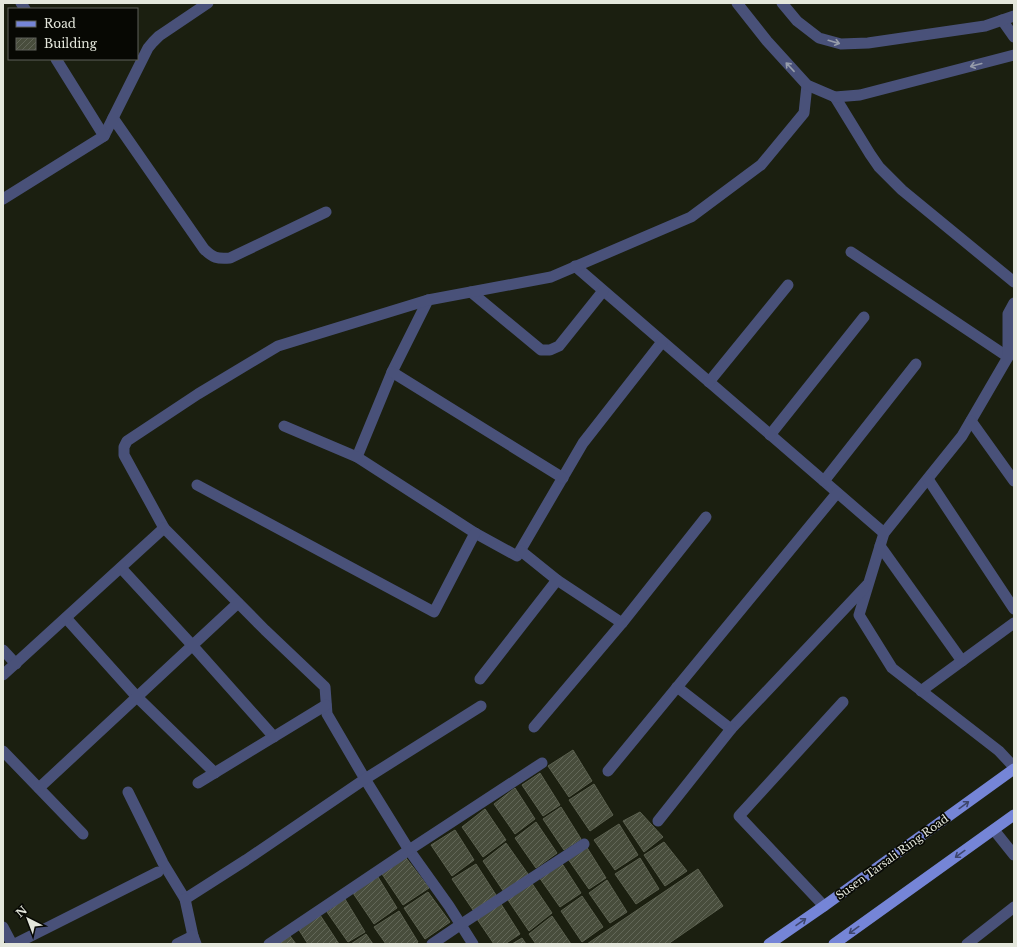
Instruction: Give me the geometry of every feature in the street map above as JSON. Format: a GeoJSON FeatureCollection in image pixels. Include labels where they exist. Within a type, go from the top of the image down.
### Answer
{"type":"FeatureCollection","features":[{"type":"Feature","properties":{"kind":"main road","name":"Susen Tarsali Ring Road"},"geometry":{"type":"LineString","coordinates":[[769,944],[824,906],[1014,768]]}},
{"type":"Feature","properties":{"kind":"main road"},"geometry":{"type":"LineString","coordinates":[[834,944],[1014,815]]}},
{"type":"Feature","properties":{"kind":"street"},"geometry":{"type":"LineString","coordinates":[[3,199],[104,136],[148,48],[159,36],[208,3]]}},
{"type":"Feature","properties":{"kind":"street"},"geometry":{"type":"LineString","coordinates":[[736,3],[766,41],[807,85],[835,97],[860,95],[1014,55]]}},
{"type":"Feature","properties":{"kind":"street"},"geometry":{"type":"LineString","coordinates":[[782,3],[797,21],[819,38],[841,44],[868,43],[985,26],[1014,16]]}},
{"type":"Feature","properties":{"kind":"street"},"geometry":{"type":"LineString","coordinates":[[1002,20],[1014,37]]}},
{"type":"Feature","properties":{"kind":"street"},"geometry":{"type":"LineString","coordinates":[[57,60],[104,136]]}},
{"type":"Feature","properties":{"kind":"street"},"geometry":{"type":"LineString","coordinates":[[473,944],[449,906],[409,850],[327,714],[325,687],[265,630],[164,528],[124,455],[124,447],[127,441],[198,394],[278,346],[428,300],[551,277],[691,217],[761,165],[804,113],[807,85]]}},
{"type":"Feature","properties":{"kind":"street"},"geometry":{"type":"LineString","coordinates":[[835,97],[870,154],[890,179],[1014,282]]}},
{"type":"Feature","properties":{"kind":"street"},"geometry":{"type":"LineString","coordinates":[[113,118],[204,249],[211,255],[220,259],[230,258],[326,212]]}},
{"type":"Feature","properties":{"kind":"street"},"geometry":{"type":"LineString","coordinates":[[851,252],[1008,356]]}},
{"type":"Feature","properties":{"kind":"street"},"geometry":{"type":"LineString","coordinates":[[575,266],[884,534]]}},
{"type":"Feature","properties":{"kind":"street"},"geometry":{"type":"LineString","coordinates":[[709,382],[788,284]]}},
{"type":"Feature","properties":{"kind":"street"},"geometry":{"type":"LineString","coordinates":[[471,292],[541,350],[550,350],[559,346],[603,291]]}},
{"type":"Feature","properties":{"kind":"street"},"geometry":{"type":"LineString","coordinates":[[357,456],[392,372],[428,300]]}},
{"type":"Feature","properties":{"kind":"street"},"geometry":{"type":"LineString","coordinates":[[1014,303],[1011,317],[1008,356],[962,436],[884,534],[859,616],[892,668],[999,751],[1014,768]]}},
{"type":"Feature","properties":{"kind":"street"},"geometry":{"type":"LineString","coordinates":[[770,435],[864,318]]}},
{"type":"Feature","properties":{"kind":"street"},"geometry":{"type":"LineString","coordinates":[[284,426],[357,456],[475,534],[517,556],[584,443],[662,342]]}},
{"type":"Feature","properties":{"kind":"street"},"geometry":{"type":"LineString","coordinates":[[824,481],[916,364]]}},
{"type":"Feature","properties":{"kind":"street"},"geometry":{"type":"LineString","coordinates":[[392,372],[563,478]]}},
{"type":"Feature","properties":{"kind":"street"},"geometry":{"type":"LineString","coordinates":[[971,421],[1014,481]]}},
{"type":"Feature","properties":{"kind":"street"},"geometry":{"type":"LineString","coordinates":[[928,479],[1014,609]]}},
{"type":"Feature","properties":{"kind":"street"},"geometry":{"type":"LineString","coordinates":[[197,485],[434,612],[475,534]]}},
{"type":"Feature","properties":{"kind":"street"},"geometry":{"type":"LineString","coordinates":[[608,771],[837,493]]}},
{"type":"Feature","properties":{"kind":"street"},"geometry":{"type":"LineString","coordinates":[[534,727],[622,623],[706,517]]}},
{"type":"Feature","properties":{"kind":"street"},"geometry":{"type":"LineString","coordinates":[[3,675],[164,528]]}},
{"type":"Feature","properties":{"kind":"street"},"geometry":{"type":"LineString","coordinates":[[880,546],[962,661]]}},
{"type":"Feature","properties":{"kind":"street"},"geometry":{"type":"LineString","coordinates":[[521,551],[558,580],[622,623]]}},
{"type":"Feature","properties":{"kind":"street"},"geometry":{"type":"LineString","coordinates":[[120,568],[192,645],[274,737]]}},
{"type":"Feature","properties":{"kind":"street"},"geometry":{"type":"LineString","coordinates":[[480,679],[558,580]]}},
{"type":"Feature","properties":{"kind":"street"},"geometry":{"type":"LineString","coordinates":[[658,821],[731,729],[869,583]]}},
{"type":"Feature","properties":{"kind":"street"},"geometry":{"type":"LineString","coordinates":[[38,788],[238,603]]}},
{"type":"Feature","properties":{"kind":"street"},"geometry":{"type":"LineString","coordinates":[[66,618],[137,697],[215,773]]}},
{"type":"Feature","properties":{"kind":"street"},"geometry":{"type":"LineString","coordinates":[[921,691],[1014,623]]}},
{"type":"Feature","properties":{"kind":"street"},"geometry":{"type":"LineString","coordinates":[[3,650],[16,664]]}},
{"type":"Feature","properties":{"kind":"street"},"geometry":{"type":"LineString","coordinates":[[677,687],[731,729]]}},
{"type":"Feature","properties":{"kind":"street"},"geometry":{"type":"LineString","coordinates":[[824,906],[739,816],[843,702]]}},
{"type":"Feature","properties":{"kind":"street"},"geometry":{"type":"LineString","coordinates":[[198,783],[326,705]]}},
{"type":"Feature","properties":{"kind":"street"},"geometry":{"type":"LineString","coordinates":[[185,900],[365,779],[481,706]]}},
{"type":"Feature","properties":{"kind":"street"},"geometry":{"type":"LineString","coordinates":[[3,751],[83,834]]}},
{"type":"Feature","properties":{"kind":"street"},"geometry":{"type":"LineString","coordinates":[[269,944],[542,763]]}},
{"type":"Feature","properties":{"kind":"street"},"geometry":{"type":"LineString","coordinates":[[128,792],[163,863],[185,900],[195,940],[177,944]]}},
{"type":"Feature","properties":{"kind":"street"},"geometry":{"type":"LineString","coordinates":[[994,830],[1014,855]]}},
{"type":"Feature","properties":{"kind":"street"},"geometry":{"type":"LineString","coordinates":[[432,944],[584,844]]}},
{"type":"Feature","properties":{"kind":"street"},"geometry":{"type":"LineString","coordinates":[[15,944],[158,872]]}},
{"type":"Feature","properties":{"kind":"street"},"geometry":{"type":"LineString","coordinates":[[967,944],[1014,907]]}},
{"type":"Feature","properties":{"kind":"street"},"geometry":{"type":"LineString","coordinates":[[3,927],[12,944]]}},
{"type":"Feature","properties":{"kind":"building"},"geometry":{"type":"Polygon","coordinates":[[[573,750],[592,781],[569,797],[548,766],[573,750]]]}},
{"type":"Feature","properties":{"kind":"building"},"geometry":{"type":"Polygon","coordinates":[[[540,773],[560,805],[543,816],[522,785],[540,773]]]}},
{"type":"Feature","properties":{"kind":"building"},"geometry":{"type":"Polygon","coordinates":[[[594,784],[613,815],[590,831],[569,800],[594,784]]]}},
{"type":"Feature","properties":{"kind":"building"},"geometry":{"type":"Polygon","coordinates":[[[515,788],[535,819],[515,834],[494,804],[515,788]]]}},
{"type":"Feature","properties":{"kind":"building"},"geometry":{"type":"Polygon","coordinates":[[[561,807],[581,839],[564,850],[543,819],[561,807]]]}},
{"type":"Feature","properties":{"kind":"building"},"geometry":{"type":"Polygon","coordinates":[[[485,809],[506,840],[483,857],[462,827],[485,809]]]}},
{"type":"Feature","properties":{"kind":"building"},"geometry":{"type":"Polygon","coordinates":[[[640,812],[663,837],[644,852],[623,821],[640,812]]]}},
{"type":"Feature","properties":{"kind":"building"},"geometry":{"type":"Polygon","coordinates":[[[536,822],[557,853],[536,868],[515,838],[536,822]]]}},
{"type":"Feature","properties":{"kind":"building"},"geometry":{"type":"Polygon","coordinates":[[[619,824],[638,855],[615,870],[594,840],[619,824]]]}},
{"type":"Feature","properties":{"kind":"building"},"geometry":{"type":"Polygon","coordinates":[[[455,830],[474,860],[452,876],[431,845],[455,830]]]}},
{"type":"Feature","properties":{"kind":"building"},"geometry":{"type":"Polygon","coordinates":[[[664,842],[687,871],[665,886],[644,855],[664,842]]]}},
{"type":"Feature","properties":{"kind":"building"},"geometry":{"type":"Polygon","coordinates":[[[506,843],[528,874],[504,892],[483,861],[506,843]]]}},
{"type":"Feature","properties":{"kind":"building"},"geometry":{"type":"Polygon","coordinates":[[[586,846],[606,878],[589,889],[568,859],[586,846]]]}},
{"type":"Feature","properties":{"kind":"building"},"geometry":{"type":"Polygon","coordinates":[[[406,858],[429,888],[403,905],[382,874],[406,858]]]}},
{"type":"Feature","properties":{"kind":"building"},"geometry":{"type":"Polygon","coordinates":[[[640,858],[659,889],[636,904],[615,874],[640,858]]]}},
{"type":"Feature","properties":{"kind":"building"},"geometry":{"type":"Polygon","coordinates":[[[561,862],[581,893],[560,907],[539,877],[561,862]]]}},
{"type":"Feature","properties":{"kind":"building"},"geometry":{"type":"Polygon","coordinates":[[[476,864],[496,895],[473,910],[452,879],[476,864]]]}},
{"type":"Feature","properties":{"kind":"building"},"geometry":{"type":"Polygon","coordinates":[[[698,869],[723,906],[668,944],[587,944],[698,869]]]}},
{"type":"Feature","properties":{"kind":"building"},"geometry":{"type":"Polygon","coordinates":[[[378,877],[397,908],[374,924],[353,893],[378,877]]]}},
{"type":"Feature","properties":{"kind":"building"},"geometry":{"type":"Polygon","coordinates":[[[607,880],[627,912],[610,923],[589,893],[607,880]]]}},
{"type":"Feature","properties":{"kind":"building"},"geometry":{"type":"Polygon","coordinates":[[[531,882],[552,913],[529,931],[508,900],[531,882]]]}},
{"type":"Feature","properties":{"kind":"building"},"geometry":{"type":"Polygon","coordinates":[[[428,892],[450,922],[425,939],[404,908],[428,892]]]}},
{"type":"Feature","properties":{"kind":"building"},"geometry":{"type":"Polygon","coordinates":[[[582,896],[603,927],[582,942],[561,911],[582,896]]]}},
{"type":"Feature","properties":{"kind":"building"},"geometry":{"type":"Polygon","coordinates":[[[345,899],[365,932],[348,942],[327,912],[345,899]]]}},
{"type":"Feature","properties":{"kind":"building"},"geometry":{"type":"Polygon","coordinates":[[[501,904],[520,934],[505,944],[494,944],[477,919],[501,904]]]}},
{"type":"Feature","properties":{"kind":"building"},"geometry":{"type":"Polygon","coordinates":[[[399,911],[418,942],[415,944],[386,944],[374,927],[399,911]]]}},
{"type":"Feature","properties":{"kind":"building"},"geometry":{"type":"Polygon","coordinates":[[[320,915],[339,944],[308,944],[299,930],[320,915]]]}},
{"type":"Feature","properties":{"kind":"building"},"geometry":{"type":"Polygon","coordinates":[[[552,916],[571,944],[536,944],[529,934],[552,916]]]}},
{"type":"Feature","properties":{"kind":"building"},"geometry":{"type":"Polygon","coordinates":[[[366,934],[373,944],[351,944],[366,934]]]}},
{"type":"Feature","properties":{"kind":"building"},"geometry":{"type":"Polygon","coordinates":[[[290,936],[296,944],[279,944],[290,936]]]}},
{"type":"Feature","properties":{"kind":"building"},"geometry":{"type":"Polygon","coordinates":[[[522,938],[526,944],[512,944],[522,938]]]}}]}
